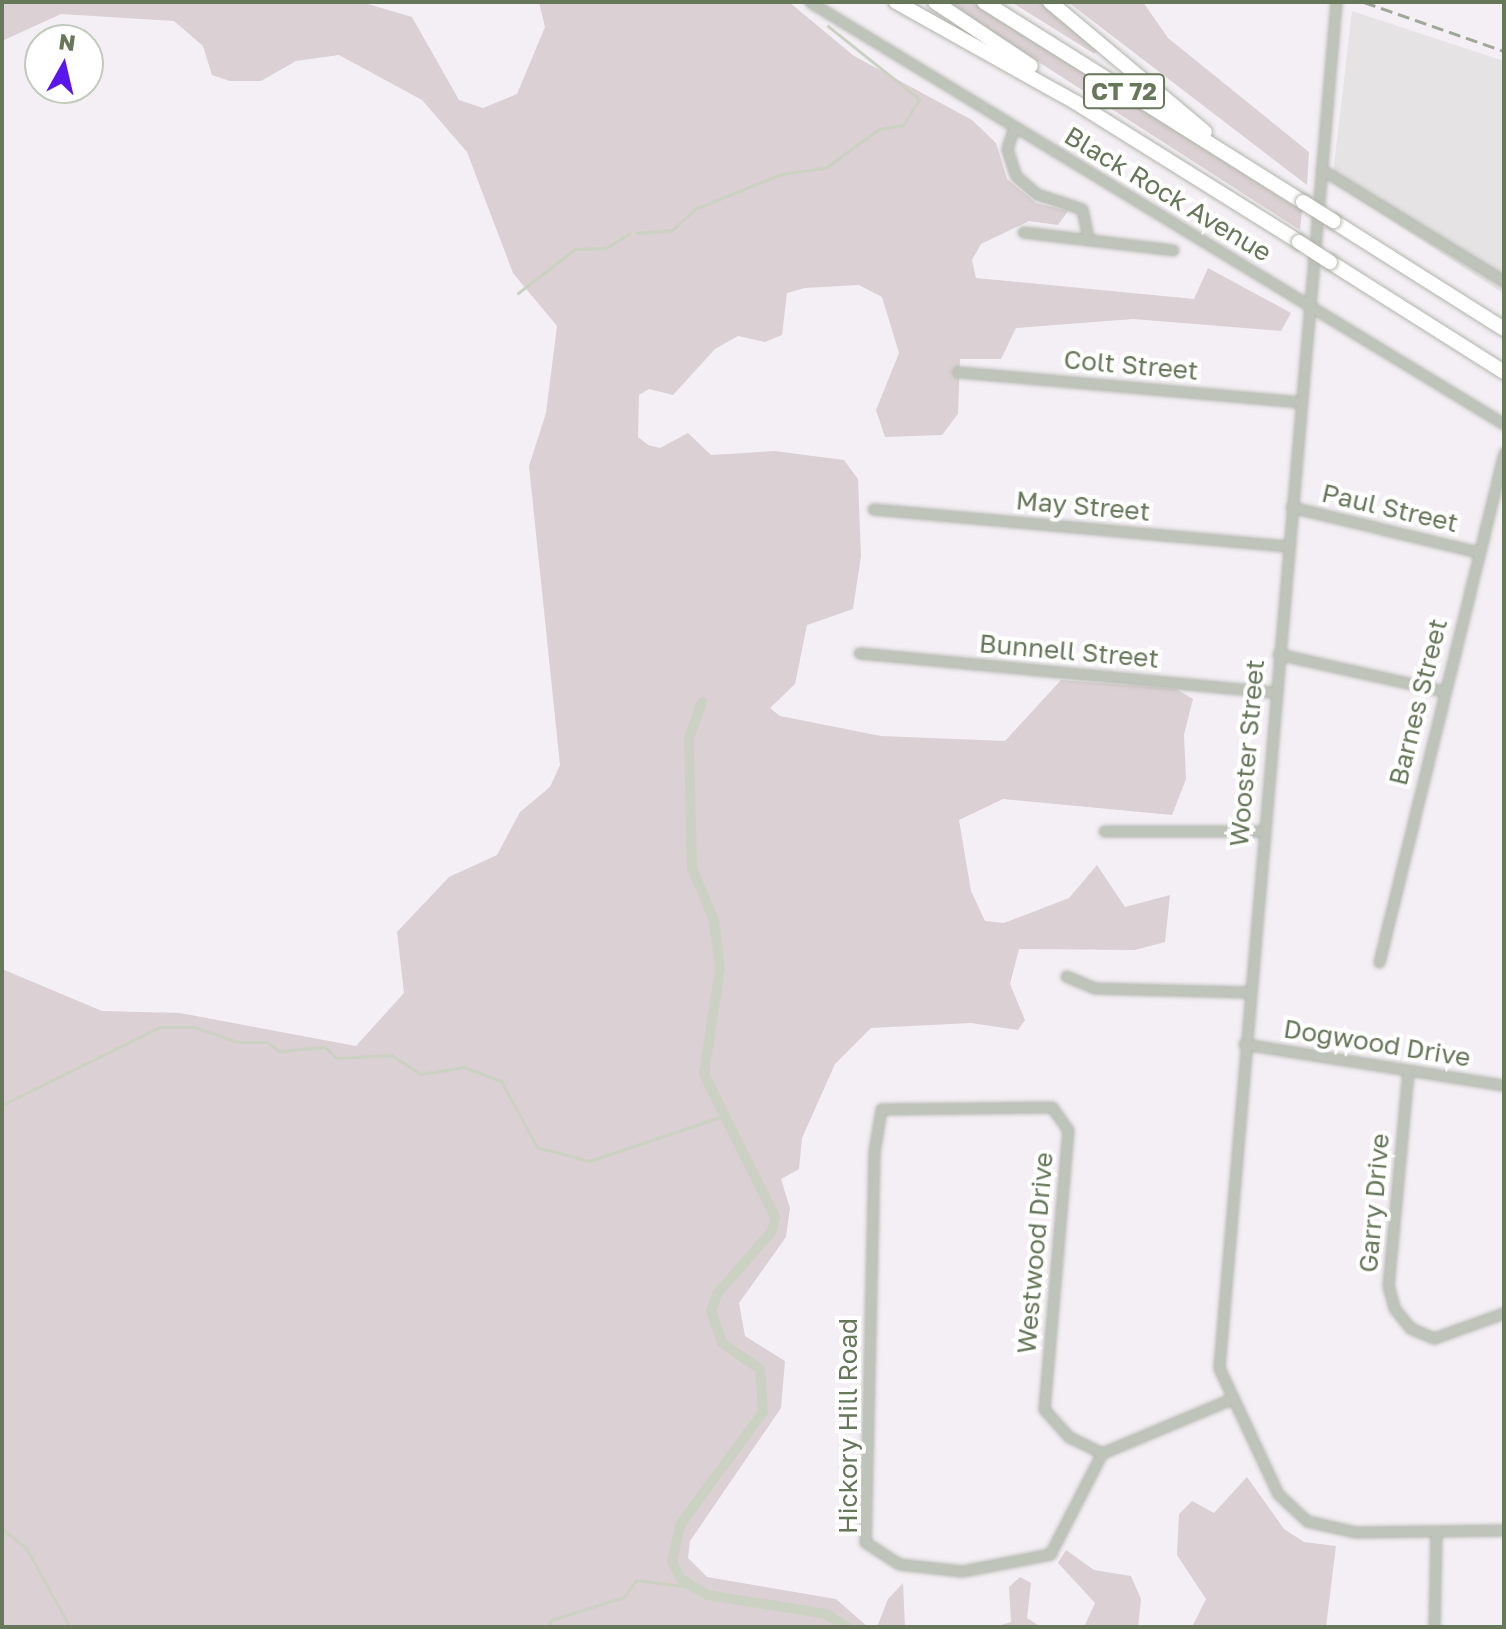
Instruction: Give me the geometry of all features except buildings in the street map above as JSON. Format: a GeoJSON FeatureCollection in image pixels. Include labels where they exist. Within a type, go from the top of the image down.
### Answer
{"type":"FeatureCollection","features":[{"type":"Feature","properties":{"kind":"highway","name":"CT 72"},"geometry":{"type":"LineString","coordinates":[[896,2],[1178,166],[1504,372]]}},
{"type":"Feature","properties":{"kind":"highway"},"geometry":{"type":"LineString","coordinates":[[935,2],[1178,166]]}},
{"type":"Feature","properties":{"kind":"highway","name":"CT 72"},"geometry":{"type":"LineString","coordinates":[[984,2],[1504,329]]}},
{"type":"Feature","properties":{"kind":"highway"},"geometry":{"type":"LineString","coordinates":[[1050,2],[1265,178]]}},
{"type":"Feature","properties":{"kind":"street","name":"Black Rock Avenue"},"geometry":{"type":"LineString","coordinates":[[810,2],[1504,424]]}},
{"type":"Feature","properties":{"kind":"street","name":"Wooster Street"},"geometry":{"type":"LineString","coordinates":[[1336,2],[1217,1328],[1229,1400],[1278,1494],[1307,1521],[1330,1529],[1504,1530]]}},
{"type":"Feature","properties":{"kind":"street"},"geometry":{"type":"LineString","coordinates":[[1014,127],[1007,149],[1016,176],[1037,194],[1082,209],[1088,237]]}},
{"type":"Feature","properties":{"kind":"street"},"geometry":{"type":"LineString","coordinates":[[1321,169],[1504,281]]}},
{"type":"Feature","properties":{"kind":"street"},"geometry":{"type":"LineString","coordinates":[[1023,232],[1088,237],[1173,250]]}},
{"type":"Feature","properties":{"kind":"street","name":"Colt Street"},"geometry":{"type":"LineString","coordinates":[[958,372],[1300,402]]}},
{"type":"Feature","properties":{"kind":"street","name":"Barnes Street"},"geometry":{"type":"LineString","coordinates":[[1379,962],[1443,691],[1504,453]]}},
{"type":"Feature","properties":{"kind":"street","name":"Paul Street"},"geometry":{"type":"LineString","coordinates":[[1291,507],[1479,552]]}},
{"type":"Feature","properties":{"kind":"street","name":"May Street"},"geometry":{"type":"LineString","coordinates":[[873,509],[1289,546]]}},
{"type":"Feature","properties":{"kind":"street","name":"Bunnell Street"},"geometry":{"type":"LineString","coordinates":[[859,653],[1275,692]]}},
{"type":"Feature","properties":{"kind":"street"},"geometry":{"type":"LineString","coordinates":[[1278,654],[1443,691]]}},
{"type":"Feature","properties":{"kind":"street"},"geometry":{"type":"LineString","coordinates":[[1104,831],[1262,831]]}},
{"type":"Feature","properties":{"kind":"street"},"geometry":{"type":"LineString","coordinates":[[1066,976],[1094,988],[1248,992]]}},
{"type":"Feature","properties":{"kind":"street","name":"Dogwood Drive"},"geometry":{"type":"LineString","coordinates":[[1244,1044],[1504,1085]]}},
{"type":"Feature","properties":{"kind":"street","name":"Garry Drive"},"geometry":{"type":"LineString","coordinates":[[1408,1071],[1388,1285],[1394,1308],[1410,1328],[1434,1338],[1504,1313]]}},
{"type":"Feature","properties":{"kind":"street","name":"Westwood Drive"},"geometry":{"type":"LineString","coordinates":[[881,1109],[1052,1107],[1068,1130],[1044,1409],[1069,1437],[1102,1453]]}},
{"type":"Feature","properties":{"kind":"street","name":"Hickory Hill Road"},"geometry":{"type":"LineString","coordinates":[[881,1109],[874,1152],[865,1542],[899,1564],[962,1571],[1050,1554],[1102,1453]]}},
{"type":"Feature","properties":{"kind":"street"},"geometry":{"type":"LineString","coordinates":[[1102,1453],[1229,1400]]}},
{"type":"Feature","properties":{"kind":"street"},"geometry":{"type":"LineString","coordinates":[[1434,1627],[1436,1531]]}},
{"type":"Feature","properties":{"kind":"shaded area"},"geometry":{"type":"Polygon","coordinates":[[[2,2],[361,2],[412,17],[459,100],[483,108],[517,94],[545,27],[539,2],[789,2],[854,56],[972,120],[996,143],[1007,179],[1036,203],[1068,211],[1058,225],[1029,221],[981,244],[972,260],[976,278],[1194,299],[1208,268],[1291,313],[1281,331],[1133,319],[1016,328],[1001,359],[960,359],[958,414],[942,435],[885,437],[876,410],[899,353],[882,297],[859,285],[805,288],[787,293],[782,335],[765,342],[738,336],[715,349],[673,395],[649,389],[639,395],[638,437],[648,445],[660,448],[688,433],[711,455],[774,451],[844,460],[858,479],[861,556],[853,609],[807,625],[795,684],[770,708],[780,716],[881,736],[1005,741],[1061,680],[1176,689],[1193,699],[1184,735],[1186,779],[1172,815],[1003,799],[959,820],[971,891],[985,921],[1004,923],[1069,898],[1097,865],[1125,907],[1170,895],[1165,942],[1135,950],[1019,949],[1010,984],[1025,1020],[1018,1030],[971,1023],[871,1028],[835,1064],[802,1138],[799,1169],[781,1179],[790,1208],[786,1237],[739,1303],[745,1336],[785,1361],[781,1408],[690,1541],[688,1558],[707,1577],[836,1599],[868,1627],[2,1627],[2,969],[102,1011],[180,1013],[356,1046],[404,993],[397,932],[449,877],[497,855],[520,812],[550,787],[560,765],[529,466],[546,413],[557,326],[513,273],[467,152],[422,100],[339,55],[296,61],[261,81],[230,81],[212,75],[203,46],[174,21],[61,14],[39,24],[24,24],[24,31],[2,41],[2,2]]]}},
{"type":"Feature","properties":{"kind":"shaded area"},"geometry":{"type":"Polygon","coordinates":[[[945,2],[974,2],[1302,211],[1300,230],[945,2]]]}},
{"type":"Feature","properties":{"kind":"shaded area"},"geometry":{"type":"Polygon","coordinates":[[[1011,2],[1042,2],[1098,52],[1093,53],[1011,2]]]}},
{"type":"Feature","properties":{"kind":"shaded area"},"geometry":{"type":"Polygon","coordinates":[[[1068,2],[1143,2],[1168,38],[1309,152],[1307,185],[1068,2]]]}},
{"type":"Feature","properties":{"kind":"shaded area"},"geometry":{"type":"Polygon","coordinates":[[[1352,11],[1504,61],[1504,294],[1332,182],[1352,11]]]}},
{"type":"Feature","properties":{"kind":"shaded area"},"geometry":{"type":"Polygon","coordinates":[[[1247,1477],[1284,1529],[1304,1542],[1336,1546],[1326,1627],[1192,1627],[1206,1599],[1177,1555],[1179,1514],[1192,1501],[1214,1513],[1247,1477]]]}},
{"type":"Feature","properties":{"kind":"shaded area"},"geometry":{"type":"Polygon","coordinates":[[[1066,1550],[1094,1570],[1131,1576],[1141,1599],[1138,1627],[1084,1627],[1095,1603],[1058,1563],[1066,1550]]]}},
{"type":"Feature","properties":{"kind":"shaded area"},"geometry":{"type":"Polygon","coordinates":[[[1020,1577],[1031,1583],[1027,1618],[1041,1627],[995,1627],[1011,1622],[1009,1587],[1020,1577]]]}},
{"type":"Feature","properties":{"kind":"shaded area"},"geometry":{"type":"Polygon","coordinates":[[[903,1583],[905,1627],[877,1627],[888,1599],[903,1583]]]}},
{"type":"Feature","properties":{"kind":"waterway"},"geometry":{"type":"LineString","coordinates":[[637,233],[672,230],[695,209],[781,174],[825,168],[879,129],[903,125],[919,99],[828,26]]}},
{"type":"Feature","properties":{"kind":"waterway"},"geometry":{"type":"LineString","coordinates":[[518,293],[575,249],[606,248],[630,233]]}},
{"type":"Feature","properties":{"kind":"waterway"},"geometry":{"type":"LineString","coordinates":[[702,702],[689,738],[692,868],[714,920],[720,969],[704,1074],[775,1217],[772,1231],[717,1294],[711,1311],[722,1343],[760,1369],[763,1412],[680,1525],[672,1562],[681,1579],[708,1595],[826,1614],[847,1627]]}},
{"type":"Feature","properties":{"kind":"waterway"},"geometry":{"type":"LineString","coordinates":[[2,1105],[160,1027],[194,1027],[238,1042],[267,1042],[279,1051],[325,1047],[336,1058],[391,1055],[420,1074],[464,1067],[501,1081],[537,1147],[589,1161],[720,1117]]}},
{"type":"Feature","properties":{"kind":"waterway"},"geometry":{"type":"LineString","coordinates":[[2,1529],[26,1548],[70,1627]]}},
{"type":"Feature","properties":{"kind":"waterway"},"geometry":{"type":"LineString","coordinates":[[548,1627],[551,1620],[624,1597],[636,1580],[691,1587]]}},
{"type":"Feature","properties":{"kind":"railway"},"geometry":{"type":"LineString","coordinates":[[1364,2],[1504,51]]}}]}
